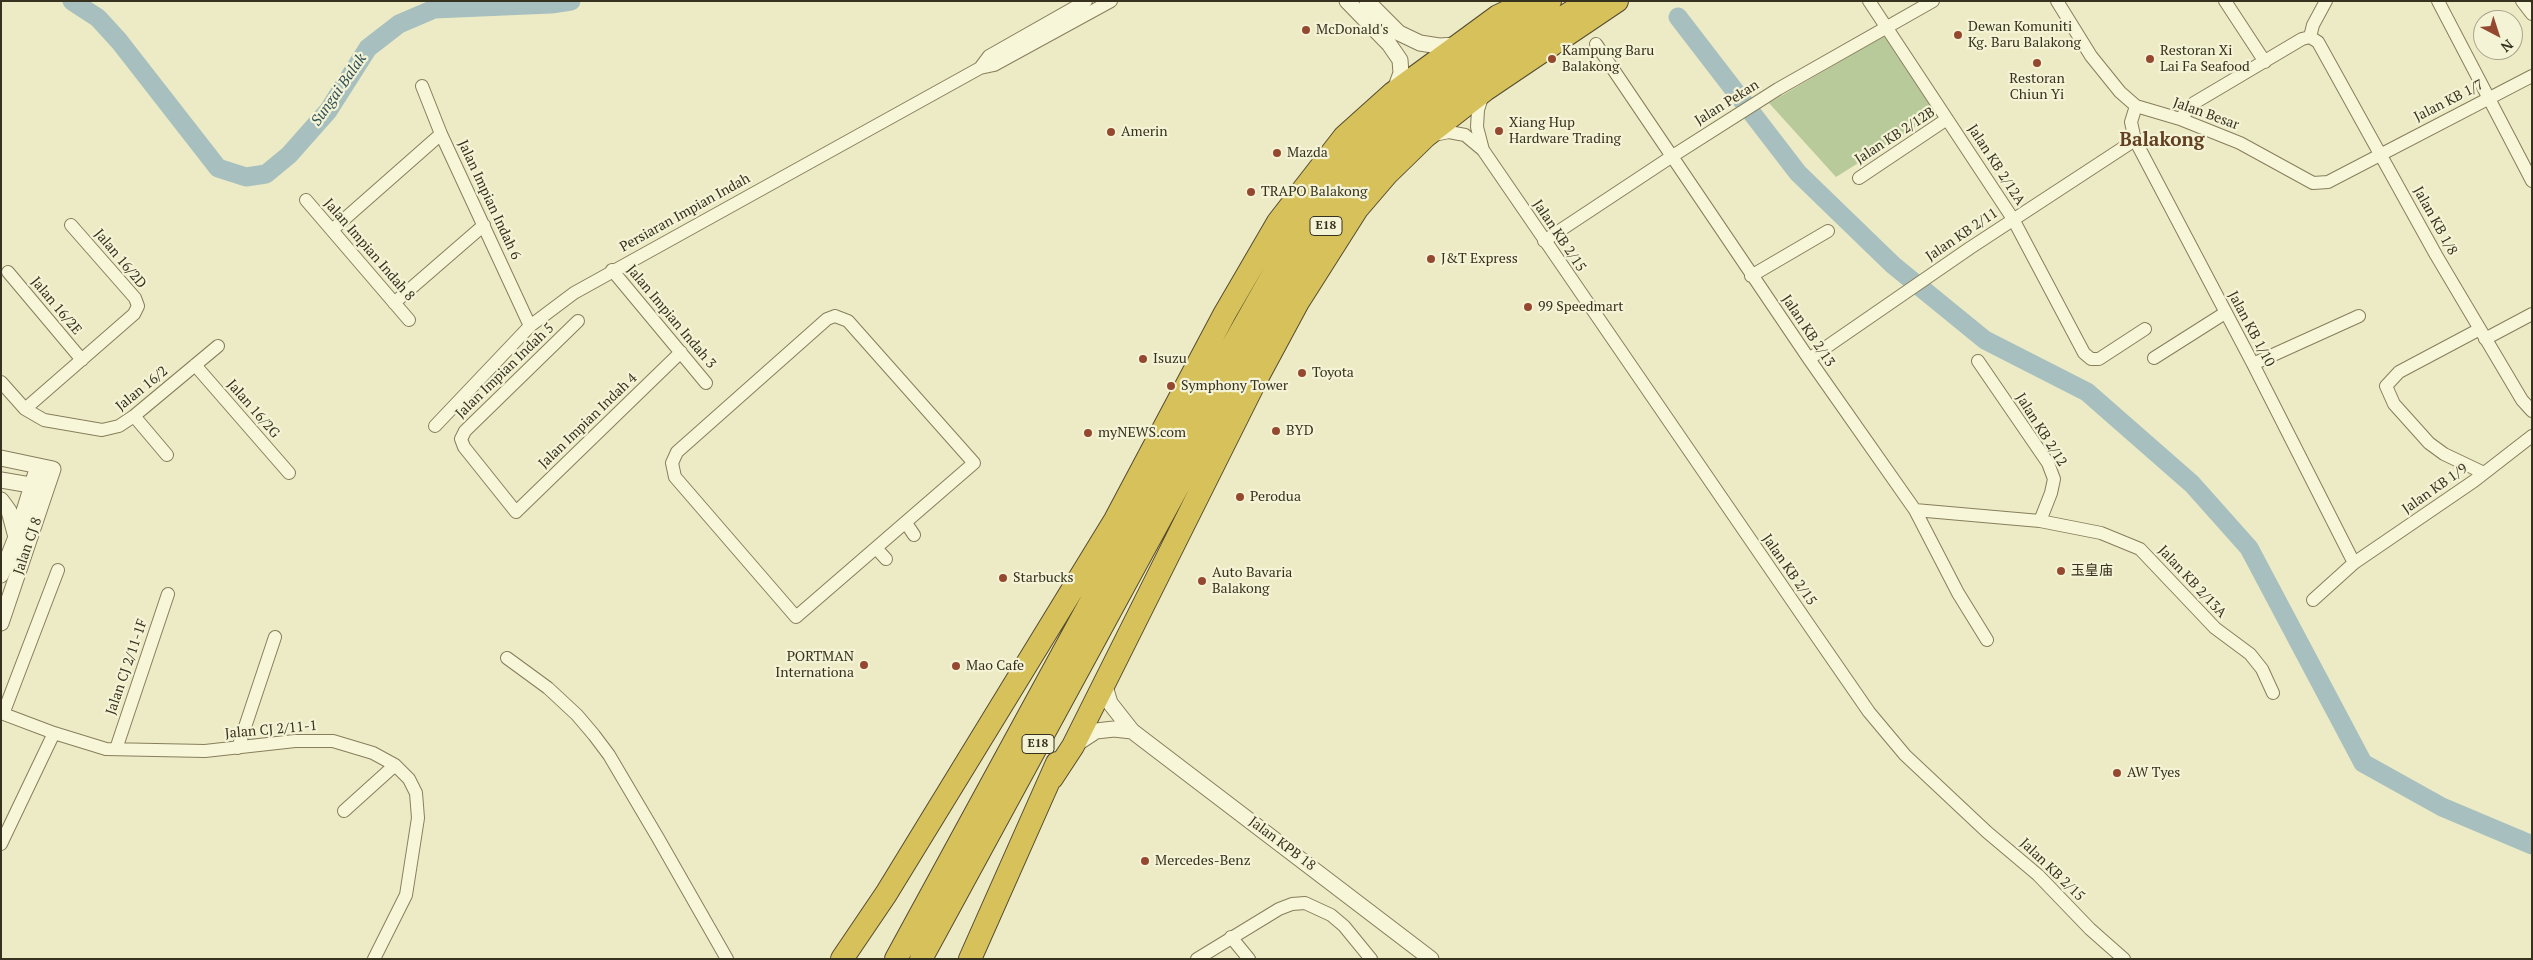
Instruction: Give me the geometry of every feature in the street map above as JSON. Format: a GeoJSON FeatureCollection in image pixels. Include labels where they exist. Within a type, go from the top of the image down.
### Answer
{"type":"FeatureCollection","features":[{"type":"Feature","properties":{"kind":"highway"},"geometry":{"type":"LineString","coordinates":[[842,959],[886,894],[1110,528],[1225,313],[1278,222],[1344,137],[1393,93],[1498,16],[1530,1]]}},
{"type":"Feature","properties":{"kind":"highway","name":"E18"},"geometry":{"type":"LineString","coordinates":[[896,959],[1173,451],[1297,232],[1334,180],[1397,114],[1513,25],[1550,1]]}},
{"type":"Feature","properties":{"kind":"highway","name":"E18"},"geometry":{"type":"LineString","coordinates":[[921,959],[1154,528],[1314,242],[1374,164],[1409,129],[1525,41],[1589,1]]}},
{"type":"Feature","properties":{"kind":"highway"},"geometry":{"type":"LineString","coordinates":[[1052,778],[1073,746],[1217,454],[1298,302],[1357,209],[1387,174],[1426,136],[1485,90],[1617,1]]}},
{"type":"Feature","properties":{"kind":"highway"},"geometry":{"type":"LineString","coordinates":[[970,959],[1052,778],[1064,743],[1150,560],[1155,546],[1154,528]]}},
{"type":"Feature","properties":{"kind":"highway"},"geometry":{"type":"LineString","coordinates":[[846,959],[856,937]]}},
{"type":"Feature","properties":{"kind":"street","name":"Persiaran Impian Indah"},"geometry":{"type":"LineString","coordinates":[[980,68],[989,56],[1086,1]]}},
{"type":"Feature","properties":{"kind":"street","name":"Persiaran Impian Indah"},"geometry":{"type":"LineString","coordinates":[[435,426],[530,326],[574,293],[612,270],[980,68],[994,65],[1111,1]]}},
{"type":"Feature","properties":{"kind":"street"},"geometry":{"type":"LineString","coordinates":[[1346,1],[1389,44],[1400,60],[1401,73],[1393,93]]}},
{"type":"Feature","properties":{"kind":"street"},"geometry":{"type":"LineString","coordinates":[[1367,1],[1399,33],[1413,40],[1439,46],[1459,44]]}},
{"type":"Feature","properties":{"kind":"street","name":"Jalan KB 2/12A"},"geometry":{"type":"LineString","coordinates":[[1870,1],[2013,218],[2084,353],[2091,359],[2099,358],[2145,329]]}},
{"type":"Feature","properties":{"kind":"street","name":"Jalan Pekan"},"geometry":{"type":"LineString","coordinates":[[1544,241],[1670,157],[1778,89],[1933,1]]}},
{"type":"Feature","properties":{"kind":"street","name":"Jalan Besar"},"geometry":{"type":"LineString","coordinates":[[2057,1],[2091,56],[2120,92],[2136,106],[2180,119],[2240,143],[2313,183],[2328,182],[2380,153]]}},
{"type":"Feature","properties":{"kind":"street"},"geometry":{"type":"LineString","coordinates":[[2225,1],[2265,62]]}},
{"type":"Feature","properties":{"kind":"street"},"geometry":{"type":"LineString","coordinates":[[2180,119],[2194,103],[2302,39],[2314,39],[2313,25],[2326,1]]}},
{"type":"Feature","properties":{"kind":"street"},"geometry":{"type":"LineString","coordinates":[[2438,1],[2532,181]]}},
{"type":"Feature","properties":{"kind":"street"},"geometry":{"type":"LineString","coordinates":[[2522,1],[2532,14]]}},
{"type":"Feature","properties":{"kind":"street","name":"Jalan KB 1/8"},"geometry":{"type":"LineString","coordinates":[[2314,39],[2482,334],[2522,400],[2532,411]]}},
{"type":"Feature","properties":{"kind":"street","name":"Jalan KB 2/13"},"geometry":{"type":"LineString","coordinates":[[1596,44],[1751,276],[1915,510],[1958,593],[1987,640]]}},
{"type":"Feature","properties":{"kind":"street","name":"Jalan KB 1/7"},"geometry":{"type":"LineString","coordinates":[[2380,153],[2532,76]]}},
{"type":"Feature","properties":{"kind":"street","name":"Jalan Impian Indah 6"},"geometry":{"type":"LineString","coordinates":[[422,86],[441,134],[530,326]]}},
{"type":"Feature","properties":{"kind":"street","name":"Jalan KB 2/15"},"geometry":{"type":"LineString","coordinates":[[1483,150],[1477,127],[1478,110],[1485,90]]}},
{"type":"Feature","properties":{"kind":"street","name":"Jalan KB 1/10"},"geometry":{"type":"LineString","coordinates":[[2136,106],[2131,122],[2135,140],[2253,364],[2354,564]]}},
{"type":"Feature","properties":{"kind":"street","name":"Jalan KB 2/12B"},"geometry":{"type":"LineString","coordinates":[[1859,178],[1947,119]]}},
{"type":"Feature","properties":{"kind":"street","name":"Jalan KB 2/15"},"geometry":{"type":"LineString","coordinates":[[1426,136],[1449,132],[1465,135],[1483,150],[1869,712],[1911,762],[1987,832],[2038,875],[2090,928],[2124,959]]}},
{"type":"Feature","properties":{"kind":"street"},"geometry":{"type":"LineString","coordinates":[[332,230],[441,134]]}},
{"type":"Feature","properties":{"kind":"street","name":"Jalan KB 2/11"},"geometry":{"type":"LineString","coordinates":[[1808,359],[2013,218],[2135,140]]}},
{"type":"Feature","properties":{"kind":"street","name":"Jalan Impian Indah 8"},"geometry":{"type":"LineString","coordinates":[[306,200],[409,320]]}},
{"type":"Feature","properties":{"kind":"street","name":"Jalan 16/2D"},"geometry":{"type":"LineString","coordinates":[[71,225],[135,298],[138,306],[134,314],[82,360]]}},
{"type":"Feature","properties":{"kind":"street"},"geometry":{"type":"LineString","coordinates":[[394,303],[484,225]]}},
{"type":"Feature","properties":{"kind":"street"},"geometry":{"type":"LineString","coordinates":[[1751,276],[1828,230]]}},
{"type":"Feature","properties":{"kind":"street","name":"Jalan Impian Indah 3"},"geometry":{"type":"LineString","coordinates":[[612,270],[706,383]]}},
{"type":"Feature","properties":{"kind":"street","name":"Jalan 16/2E"},"geometry":{"type":"LineString","coordinates":[[8,272],[82,360]]}},
{"type":"Feature","properties":{"kind":"street"},"geometry":{"type":"LineString","coordinates":[[2154,358],[2225,313]]}},
{"type":"Feature","properties":{"kind":"street"},"geometry":{"type":"LineString","coordinates":[[2484,473],[2444,454],[2429,443],[2394,404],[2386,386],[2399,372],[2482,334],[2532,314]]}},
{"type":"Feature","properties":{"kind":"street"},"geometry":{"type":"LineString","coordinates":[[835,316],[848,321],[974,463],[906,523],[796,616],[675,477],[672,462],[677,452],[827,319],[835,316]]}},
{"type":"Feature","properties":{"kind":"street"},"geometry":{"type":"LineString","coordinates":[[2253,364],[2359,316]]}},
{"type":"Feature","properties":{"kind":"street","name":"Jalan Impian Indah 5"},"geometry":{"type":"LineString","coordinates":[[516,512],[464,447],[461,439],[465,430],[578,321]]}},
{"type":"Feature","properties":{"kind":"street","name":"Jalan 16/2"},"geometry":{"type":"LineString","coordinates":[[1,382],[25,409],[44,420],[102,430],[119,426],[134,416],[218,346]]}},
{"type":"Feature","properties":{"kind":"street","name":"Jalan Impian Indah 4"},"geometry":{"type":"LineString","coordinates":[[516,512],[681,352]]}},
{"type":"Feature","properties":{"kind":"street"},"geometry":{"type":"LineString","coordinates":[[25,409],[82,360]]}},
{"type":"Feature","properties":{"kind":"street","name":"Jalan KB 2/12"},"geometry":{"type":"LineString","coordinates":[[1978,361],[2048,463],[2054,479],[2052,494],[2040,521]]}},
{"type":"Feature","properties":{"kind":"street","name":"Jalan 16/2G"},"geometry":{"type":"LineString","coordinates":[[195,364],[289,473]]}},
{"type":"Feature","properties":{"kind":"street"},"geometry":{"type":"LineString","coordinates":[[134,416],[167,455]]}},
{"type":"Feature","properties":{"kind":"street","name":"Jalan KB 1/9"},"geometry":{"type":"LineString","coordinates":[[2313,600],[2354,564],[2484,473],[2532,436]]}},
{"type":"Feature","properties":{"kind":"street"},"geometry":{"type":"LineString","coordinates":[[1,458],[38,466]]}},
{"type":"Feature","properties":{"kind":"street","name":"Jalan CJ 8"},"geometry":{"type":"LineString","coordinates":[[1,575],[16,537],[38,466],[54,468],[1,622]]}},
{"type":"Feature","properties":{"kind":"street"},"geometry":{"type":"LineString","coordinates":[[1,480],[48,489]]}},
{"type":"Feature","properties":{"kind":"street"},"geometry":{"type":"LineString","coordinates":[[1,500],[8,511],[16,537]]}},
{"type":"Feature","properties":{"kind":"street","name":"Jalan KB 2/13A"},"geometry":{"type":"LineString","coordinates":[[1915,510],[2040,521],[2101,533],[2140,549],[2215,628],[2250,654],[2262,669],[2273,693]]}},
{"type":"Feature","properties":{"kind":"street"},"geometry":{"type":"LineString","coordinates":[[906,523],[914,535]]}},
{"type":"Feature","properties":{"kind":"street"},"geometry":{"type":"LineString","coordinates":[[876,548],[886,559]]}},
{"type":"Feature","properties":{"kind":"street"},"geometry":{"type":"LineString","coordinates":[[2,713],[58,570]]}},
{"type":"Feature","properties":{"kind":"street","name":"Jalan CJ 2/11-1F"},"geometry":{"type":"LineString","coordinates":[[116,749],[168,594]]}},
{"type":"Feature","properties":{"kind":"street"},"geometry":{"type":"LineString","coordinates":[[238,748],[276,637]]}},
{"type":"Feature","properties":{"kind":"street"},"geometry":{"type":"LineString","coordinates":[[508,658],[548,688],[577,715],[594,735],[648,822],[727,959]]}},
{"type":"Feature","properties":{"kind":"street","name":"Jalan KPB 18"},"geometry":{"type":"LineString","coordinates":[[1104,683],[1110,703],[1132,731],[1431,959]]}},
{"type":"Feature","properties":{"kind":"street","name":"Jalan CJ 2/11-1"},"geometry":{"type":"LineString","coordinates":[[2,713],[54,733],[106,749],[205,751],[295,740],[334,741],[373,753],[395,765],[409,779],[416,793],[418,818],[406,895],[374,959]]}},
{"type":"Feature","properties":{"kind":"street"},"geometry":{"type":"LineString","coordinates":[[1073,746],[1096,731],[1114,729],[1132,731]]}},
{"type":"Feature","properties":{"kind":"street"},"geometry":{"type":"LineString","coordinates":[[1,844],[54,733]]}},
{"type":"Feature","properties":{"kind":"street"},"geometry":{"type":"LineString","coordinates":[[344,811],[395,765]]}},
{"type":"Feature","properties":{"kind":"street"},"geometry":{"type":"LineString","coordinates":[[1197,959],[1279,909],[1292,904],[1305,903],[1331,915],[1344,926],[1371,959]]}},
{"type":"Feature","properties":{"kind":"street"},"geometry":{"type":"LineString","coordinates":[[1231,937],[1249,959]]}},
{"type":"Feature","properties":{"kind":"green space"},"geometry":{"type":"Polygon","coordinates":[[[1884,36],[1936,114],[1836,177],[1769,103],[1884,36]]]}},
{"type":"Feature","properties":{"kind":"waterway","name":"Sungai Balak"},"geometry":{"type":"LineString","coordinates":[[72,1],[98,18],[119,41],[218,168],[246,177],[266,174],[289,155],[328,111],[368,48],[399,24],[434,9],[551,4],[571,1]]}},
{"type":"Feature","properties":{"kind":"waterway"},"geometry":{"type":"LineString","coordinates":[[1678,17],[1798,173],[1893,265],[1985,340],[2087,392],[2192,484],[2249,548],[2363,763],[2442,807],[2532,845]]}},
{"type":"Feature","properties":{"kind":"place","name":"McDonald's"},"geometry":{"type":"Point","coordinates":[1306,30]}},
{"type":"Feature","properties":{"kind":"place","name":"Dewan Komuniti Kg. Baru Balakong"},"geometry":{"type":"Point","coordinates":[1958,35]}},
{"type":"Feature","properties":{"kind":"place","name":"Kampung Baru Balakong"},"geometry":{"type":"Point","coordinates":[1552,59]}},
{"type":"Feature","properties":{"kind":"place","name":"Restoran Xi Lai Fa Seafood"},"geometry":{"type":"Point","coordinates":[2150,59]}},
{"type":"Feature","properties":{"kind":"place","name":"Restoran Chiun Yi"},"geometry":{"type":"Point","coordinates":[2037,63]}},
{"type":"Feature","properties":{"kind":"place","name":"Xiang Hup Hardware Trading"},"geometry":{"type":"Point","coordinates":[1499,131]}},
{"type":"Feature","properties":{"kind":"place","name":"Amerin"},"geometry":{"type":"Point","coordinates":[1111,132]}},
{"type":"Feature","properties":{"kind":"place","name":"Mazda"},"geometry":{"type":"Point","coordinates":[1277,153]}},
{"type":"Feature","properties":{"kind":"place","name":"TRAPO Balakong"},"geometry":{"type":"Point","coordinates":[1251,192]}},
{"type":"Feature","properties":{"kind":"place","name":"J&T Express"},"geometry":{"type":"Point","coordinates":[1431,259]}},
{"type":"Feature","properties":{"kind":"place","name":"99 Speedmart"},"geometry":{"type":"Point","coordinates":[1528,307]}},
{"type":"Feature","properties":{"kind":"place","name":"Isuzu"},"geometry":{"type":"Point","coordinates":[1143,359]}},
{"type":"Feature","properties":{"kind":"place","name":"Toyota"},"geometry":{"type":"Point","coordinates":[1302,373]}},
{"type":"Feature","properties":{"kind":"place","name":"Symphony Tower"},"geometry":{"type":"Point","coordinates":[1171,386]}},
{"type":"Feature","properties":{"kind":"place","name":"BYD"},"geometry":{"type":"Point","coordinates":[1276,431]}},
{"type":"Feature","properties":{"kind":"place","name":"myNEWS.com"},"geometry":{"type":"Point","coordinates":[1088,433]}},
{"type":"Feature","properties":{"kind":"place","name":"Perodua"},"geometry":{"type":"Point","coordinates":[1240,497]}},
{"type":"Feature","properties":{"kind":"place","name":"玉皇庙"},"geometry":{"type":"Point","coordinates":[2061,571]}},
{"type":"Feature","properties":{"kind":"place","name":"Starbucks"},"geometry":{"type":"Point","coordinates":[1003,578]}},
{"type":"Feature","properties":{"kind":"place","name":"Auto Bavaria Balakong"},"geometry":{"type":"Point","coordinates":[1202,581]}},
{"type":"Feature","properties":{"kind":"place","name":"PORTMAN Internationa"},"geometry":{"type":"Point","coordinates":[864,665]}},
{"type":"Feature","properties":{"kind":"place","name":"Mao Cafe"},"geometry":{"type":"Point","coordinates":[956,666]}},
{"type":"Feature","properties":{"kind":"place","name":"AW Tyes"},"geometry":{"type":"Point","coordinates":[2117,773]}},
{"type":"Feature","properties":{"kind":"place","name":"Mercedes-Benz"},"geometry":{"type":"Point","coordinates":[1145,861]}},
{"type":"Feature","properties":{"kind":"district","name":"Balakong"},"geometry":{"type":"Point","coordinates":[2162,141]}}]}
